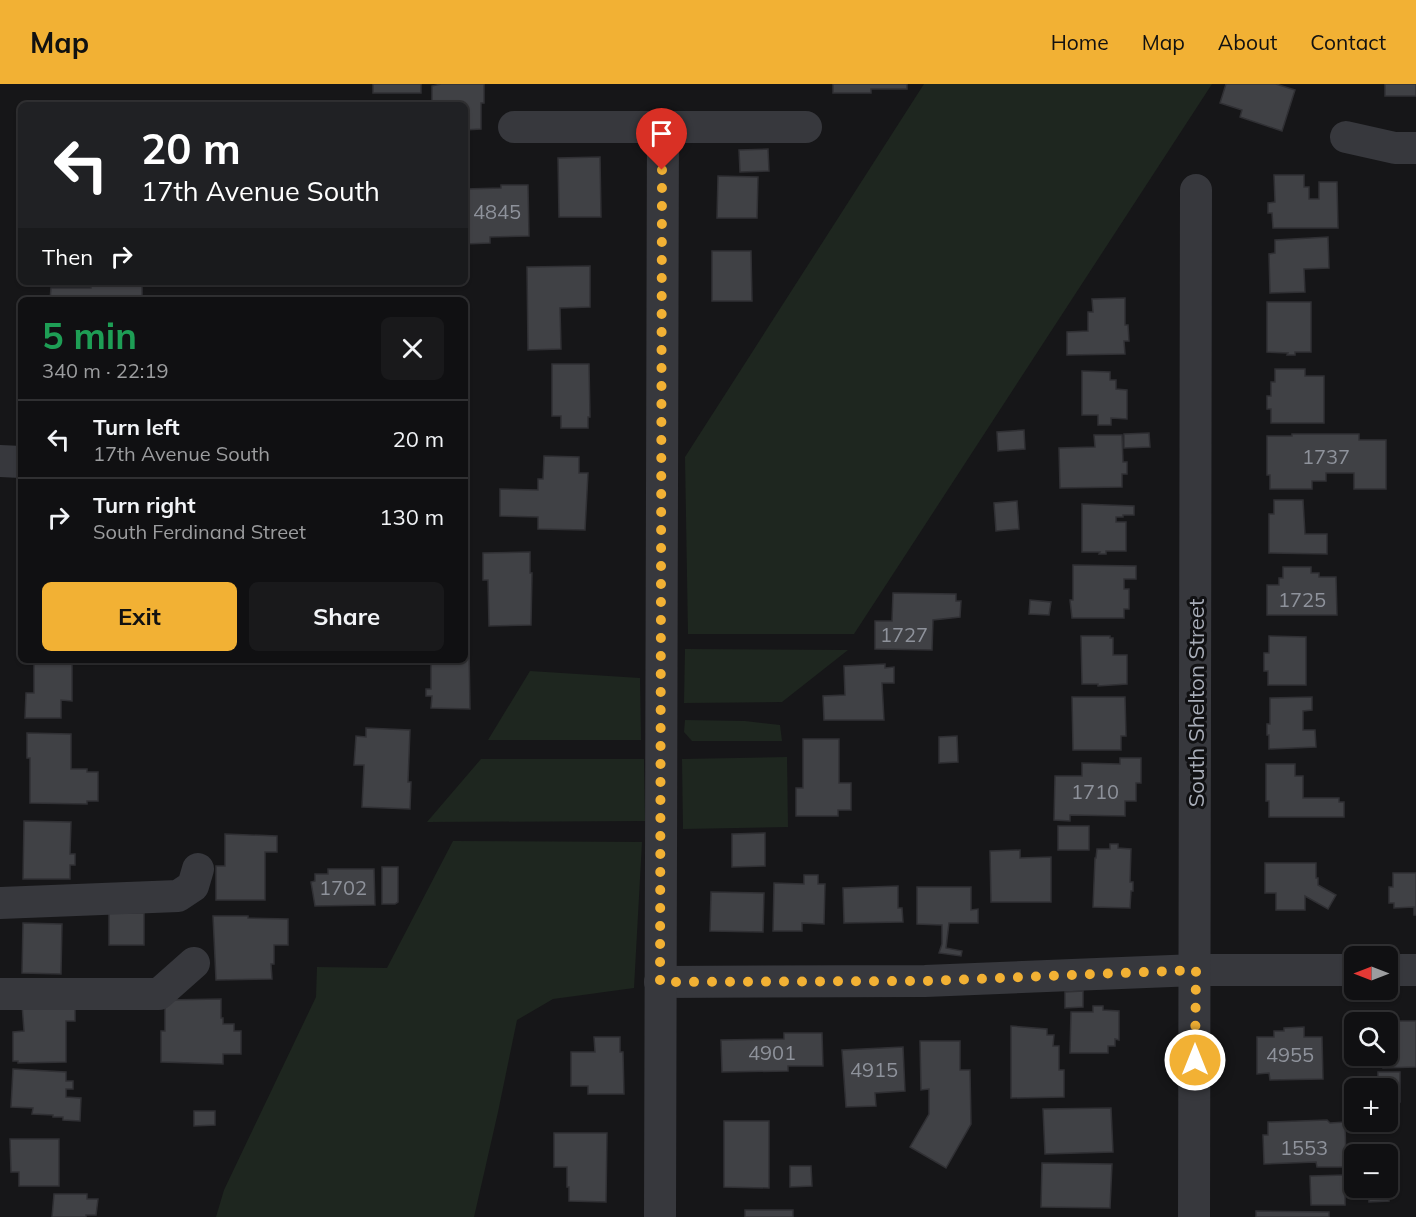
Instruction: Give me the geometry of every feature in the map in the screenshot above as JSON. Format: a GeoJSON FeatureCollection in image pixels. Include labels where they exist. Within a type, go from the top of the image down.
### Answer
{"type":"FeatureCollection","features":[{"type":"Feature","properties":{"kind":"street"},"geometry":{"type":"LineString","coordinates":[[660,1217],[663,126]]}},
{"type":"Feature","properties":{"kind":"street"},"geometry":{"type":"LineString","coordinates":[[514,127],[806,127]]}},
{"type":"Feature","properties":{"kind":"street"},"geometry":{"type":"LineString","coordinates":[[1347,137],[1395,148],[1416,148]]}},
{"type":"Feature","properties":{"kind":"street","name":"South Shelton Street"},"geometry":{"type":"LineString","coordinates":[[1194,1217],[1196,190]]}},
{"type":"Feature","properties":{"kind":"street"},"geometry":{"type":"LineString","coordinates":[[0,461],[18,462]]}},
{"type":"Feature","properties":{"kind":"street"},"geometry":{"type":"LineString","coordinates":[[0,903],[178,896],[193,886],[198,869]]}},
{"type":"Feature","properties":{"kind":"street"},"geometry":{"type":"LineString","coordinates":[[0,994],[159,994],[194,963]]}},
{"type":"Feature","properties":{"kind":"street"},"geometry":{"type":"LineString","coordinates":[[660,982],[925,981],[1196,970],[1344,970]]}},
{"type":"Feature","properties":{"kind":"street"},"geometry":{"type":"LineString","coordinates":[[1398,970],[1416,970]]}},
{"type":"Feature","properties":{"kind":"shaded area"},"geometry":{"type":"Polygon","coordinates":[[[924,84],[1212,84],[854,634],[688,634],[685,457],[924,84]]]}},
{"type":"Feature","properties":{"kind":"shaded area"},"geometry":{"type":"Polygon","coordinates":[[[685,649],[848,650],[782,702],[684,703],[685,649]]]}},
{"type":"Feature","properties":{"kind":"shaded area"},"geometry":{"type":"Polygon","coordinates":[[[530,671],[640,678],[641,740],[488,740],[530,671]]]}},
{"type":"Feature","properties":{"kind":"shaded area"},"geometry":{"type":"Polygon","coordinates":[[[685,720],[745,721],[780,725],[782,741],[692,741],[684,732],[685,720]]]}},
{"type":"Feature","properties":{"kind":"shaded area"},"geometry":{"type":"Polygon","coordinates":[[[787,757],[788,827],[683,829],[682,759],[787,757]]]}},
{"type":"Feature","properties":{"kind":"shaded area"},"geometry":{"type":"Polygon","coordinates":[[[481,759],[644,759],[645,821],[427,822],[481,759]]]}},
{"type":"Feature","properties":{"kind":"shaded area"},"geometry":{"type":"Polygon","coordinates":[[[453,841],[642,842],[634,988],[553,999],[517,1020],[474,1217],[216,1217],[224,1190],[316,997],[317,967],[387,968],[453,841]]]}},
{"type":"Feature","properties":{"kind":"building"},"geometry":{"type":"Polygon","coordinates":[[[373,84],[421,84],[421,93],[373,93],[373,84]]]}},
{"type":"Feature","properties":{"kind":"building"},"geometry":{"type":"Polygon","coordinates":[[[484,84],[481,129],[468,130],[468,102],[432,102],[432,86],[484,84]]]}},
{"type":"Feature","properties":{"kind":"building"},"geometry":{"type":"Polygon","coordinates":[[[833,84],[907,84],[907,89],[871,89],[871,93],[833,93],[833,84]]]}},
{"type":"Feature","properties":{"kind":"building"},"geometry":{"type":"Polygon","coordinates":[[[1226,84],[1276,84],[1295,90],[1282,131],[1240,117],[1242,110],[1220,103],[1226,84]]]}},
{"type":"Feature","properties":{"kind":"building"},"geometry":{"type":"Polygon","coordinates":[[[1385,84],[1416,84],[1416,96],[1385,96],[1385,84]]]}},
{"type":"Feature","properties":{"kind":"building"},"geometry":{"type":"Polygon","coordinates":[[[768,149],[769,171],[740,172],[739,150],[768,149]]]}},
{"type":"Feature","properties":{"kind":"building"},"geometry":{"type":"Polygon","coordinates":[[[600,157],[601,217],[559,217],[558,158],[600,157]]]}},
{"type":"Feature","properties":{"kind":"building"},"geometry":{"type":"Polygon","coordinates":[[[1274,175],[1304,175],[1304,187],[1309,187],[1309,199],[1319,199],[1319,182],[1337,182],[1338,228],[1273,228],[1272,213],[1268,213],[1268,203],[1275,202],[1274,175]]]}},
{"type":"Feature","properties":{"kind":"building"},"geometry":{"type":"Polygon","coordinates":[[[718,176],[758,177],[757,218],[717,218],[718,176]]]}},
{"type":"Feature","properties":{"kind":"building"},"geometry":{"type":"Polygon","coordinates":[[[501,185],[528,185],[529,236],[490,237],[490,243],[468,244],[468,189],[501,188],[501,185]]]}},
{"type":"Feature","properties":{"kind":"building"},"geometry":{"type":"Polygon","coordinates":[[[1328,237],[1329,268],[1304,269],[1305,292],[1270,293],[1269,254],[1275,253],[1275,240],[1328,237]]]}},
{"type":"Feature","properties":{"kind":"building"},"geometry":{"type":"Polygon","coordinates":[[[712,251],[751,251],[752,301],[712,301],[712,251]]]}},
{"type":"Feature","properties":{"kind":"building"},"geometry":{"type":"Polygon","coordinates":[[[590,266],[590,307],[560,308],[561,349],[528,350],[527,267],[590,266]]]}},
{"type":"Feature","properties":{"kind":"building"},"geometry":{"type":"Polygon","coordinates":[[[91,285],[142,285],[142,297],[50,297],[51,288],[91,288],[91,285]]]}},
{"type":"Feature","properties":{"kind":"building"},"geometry":{"type":"Polygon","coordinates":[[[1125,298],[1125,325],[1128,325],[1129,341],[1124,341],[1125,354],[1067,355],[1067,332],[1088,331],[1088,312],[1093,312],[1092,299],[1125,298]]]}},
{"type":"Feature","properties":{"kind":"building"},"geometry":{"type":"Polygon","coordinates":[[[1267,302],[1311,302],[1311,352],[1295,352],[1295,355],[1287,355],[1288,353],[1267,352],[1267,302]]]}},
{"type":"Feature","properties":{"kind":"building"},"geometry":{"type":"Polygon","coordinates":[[[552,364],[589,364],[590,417],[588,417],[588,428],[561,428],[561,416],[552,416],[552,364]]]}},
{"type":"Feature","properties":{"kind":"building"},"geometry":{"type":"Polygon","coordinates":[[[1275,369],[1305,369],[1305,376],[1324,376],[1324,423],[1271,423],[1271,409],[1267,409],[1267,396],[1271,396],[1271,382],[1275,382],[1275,369]]]}},
{"type":"Feature","properties":{"kind":"building"},"geometry":{"type":"Polygon","coordinates":[[[1082,371],[1110,372],[1110,380],[1116,380],[1116,389],[1127,390],[1127,419],[1111,418],[1111,425],[1098,425],[1098,415],[1082,415],[1082,371]]]}},
{"type":"Feature","properties":{"kind":"building"},"geometry":{"type":"Polygon","coordinates":[[[1024,430],[1025,449],[998,451],[997,432],[1024,430]]]}},
{"type":"Feature","properties":{"kind":"building"},"geometry":{"type":"Polygon","coordinates":[[[1149,433],[1150,447],[1124,448],[1124,434],[1149,433]]]}},
{"type":"Feature","properties":{"kind":"building"},"geometry":{"type":"Polygon","coordinates":[[[1292,434],[1359,434],[1359,440],[1386,440],[1386,489],[1354,489],[1354,473],[1326,473],[1326,481],[1312,481],[1312,489],[1270,489],[1270,475],[1267,475],[1267,436],[1292,436],[1292,434]]]}},
{"type":"Feature","properties":{"kind":"building"},"geometry":{"type":"Polygon","coordinates":[[[1094,435],[1122,435],[1123,462],[1127,462],[1127,474],[1122,474],[1122,487],[1060,488],[1059,448],[1095,447],[1094,435]]]}},
{"type":"Feature","properties":{"kind":"building"},"geometry":{"type":"Polygon","coordinates":[[[544,456],[579,457],[579,473],[588,473],[585,530],[538,529],[538,517],[500,516],[500,489],[538,490],[538,479],[543,479],[544,456]]]}},
{"type":"Feature","properties":{"kind":"building"},"geometry":{"type":"Polygon","coordinates":[[[1274,500],[1303,500],[1305,534],[1327,534],[1327,554],[1269,553],[1269,514],[1274,514],[1274,500]]]}},
{"type":"Feature","properties":{"kind":"building"},"geometry":{"type":"Polygon","coordinates":[[[1017,501],[1019,529],[996,531],[994,503],[1017,501]]]}},
{"type":"Feature","properties":{"kind":"building"},"geometry":{"type":"Polygon","coordinates":[[[1082,504],[1134,506],[1134,515],[1116,517],[1116,522],[1126,522],[1126,551],[1106,551],[1106,554],[1082,552],[1082,504]]]}},
{"type":"Feature","properties":{"kind":"building"},"geometry":{"type":"Polygon","coordinates":[[[530,552],[531,625],[489,626],[488,580],[483,580],[483,553],[530,552]]]}},
{"type":"Feature","properties":{"kind":"building"},"geometry":{"type":"Polygon","coordinates":[[[1073,565],[1136,566],[1136,579],[1124,579],[1124,589],[1129,589],[1129,609],[1124,609],[1124,618],[1072,618],[1070,600],[1073,600],[1073,565]]]}},
{"type":"Feature","properties":{"kind":"building"},"geometry":{"type":"Polygon","coordinates":[[[1283,567],[1311,567],[1311,573],[1319,573],[1319,577],[1336,577],[1337,615],[1267,615],[1267,585],[1279,585],[1279,578],[1283,578],[1283,567]]]}},
{"type":"Feature","properties":{"kind":"building"},"geometry":{"type":"Polygon","coordinates":[[[893,593],[956,594],[956,601],[961,601],[960,617],[933,620],[932,650],[875,649],[875,621],[892,621],[893,593]]]}},
{"type":"Feature","properties":{"kind":"building"},"geometry":{"type":"Polygon","coordinates":[[[1030,600],[1051,602],[1049,615],[1029,614],[1030,600]]]}},
{"type":"Feature","properties":{"kind":"building"},"geometry":{"type":"Polygon","coordinates":[[[1081,636],[1110,636],[1113,638],[1113,655],[1127,655],[1127,684],[1098,686],[1098,684],[1082,684],[1081,636]]]}},
{"type":"Feature","properties":{"kind":"building"},"geometry":{"type":"Polygon","coordinates":[[[1269,636],[1306,637],[1306,685],[1268,685],[1268,671],[1264,671],[1264,653],[1269,653],[1269,636]]]}},
{"type":"Feature","properties":{"kind":"building"},"geometry":{"type":"Polygon","coordinates":[[[469,646],[470,709],[431,708],[432,696],[426,696],[426,689],[431,689],[431,663],[468,663],[469,646]]]}},
{"type":"Feature","properties":{"kind":"building"},"geometry":{"type":"Polygon","coordinates":[[[34,663],[72,663],[72,701],[61,700],[61,718],[25,718],[26,693],[34,693],[34,663]]]}},
{"type":"Feature","properties":{"kind":"building"},"geometry":{"type":"Polygon","coordinates":[[[885,664],[885,668],[894,667],[894,683],[882,683],[884,720],[824,720],[823,696],[845,695],[844,666],[885,664]]]}},
{"type":"Feature","properties":{"kind":"building"},"geometry":{"type":"Polygon","coordinates":[[[1072,697],[1125,697],[1126,736],[1121,736],[1121,750],[1073,750],[1072,697]]]}},
{"type":"Feature","properties":{"kind":"building"},"geometry":{"type":"Polygon","coordinates":[[[1312,697],[1312,710],[1303,711],[1303,730],[1315,730],[1316,747],[1269,749],[1267,724],[1270,724],[1270,698],[1312,697]]]}},
{"type":"Feature","properties":{"kind":"building"},"geometry":{"type":"Polygon","coordinates":[[[366,728],[410,730],[408,782],[411,782],[410,809],[362,807],[364,765],[354,765],[356,736],[366,737],[366,728]]]}},
{"type":"Feature","properties":{"kind":"building"},"geometry":{"type":"Polygon","coordinates":[[[27,733],[71,734],[71,769],[98,772],[98,801],[87,801],[87,804],[30,803],[30,758],[27,758],[27,733]]]}},
{"type":"Feature","properties":{"kind":"building"},"geometry":{"type":"Polygon","coordinates":[[[957,736],[958,762],[939,763],[939,737],[957,736]]]}},
{"type":"Feature","properties":{"kind":"building"},"geometry":{"type":"Polygon","coordinates":[[[803,739],[839,739],[839,783],[851,783],[851,810],[838,810],[838,816],[796,816],[796,788],[803,788],[803,739]]]}},
{"type":"Feature","properties":{"kind":"building"},"geometry":{"type":"Polygon","coordinates":[[[1120,758],[1141,758],[1141,783],[1136,783],[1136,801],[1125,801],[1125,816],[1070,815],[1070,821],[1054,820],[1055,776],[1082,776],[1082,763],[1120,764],[1120,758]]]}},
{"type":"Feature","properties":{"kind":"building"},"geometry":{"type":"Polygon","coordinates":[[[1266,764],[1295,764],[1295,776],[1303,776],[1303,798],[1339,798],[1339,802],[1344,802],[1344,817],[1269,817],[1269,801],[1266,801],[1266,764]]]}},
{"type":"Feature","properties":{"kind":"building"},"geometry":{"type":"Polygon","coordinates":[[[24,821],[71,822],[70,854],[75,854],[75,865],[70,865],[70,879],[23,879],[24,821]]]}},
{"type":"Feature","properties":{"kind":"building"},"geometry":{"type":"Polygon","coordinates":[[[1058,826],[1089,826],[1089,850],[1058,850],[1058,826]]]}},
{"type":"Feature","properties":{"kind":"building"},"geometry":{"type":"Polygon","coordinates":[[[765,833],[765,866],[732,867],[732,834],[765,833]]]}},
{"type":"Feature","properties":{"kind":"building"},"geometry":{"type":"Polygon","coordinates":[[[225,834],[277,836],[277,852],[265,852],[265,900],[216,900],[216,866],[225,866],[225,834]]]}},
{"type":"Feature","properties":{"kind":"building"},"geometry":{"type":"Polygon","coordinates":[[[1110,844],[1118,844],[1118,848],[1131,849],[1130,882],[1133,882],[1133,891],[1131,891],[1130,908],[1093,907],[1097,849],[1110,849],[1110,844]]]}},
{"type":"Feature","properties":{"kind":"building"},"geometry":{"type":"Polygon","coordinates":[[[1020,850],[1020,858],[1051,857],[1051,902],[991,902],[990,851],[1020,850]]]}},
{"type":"Feature","properties":{"kind":"building"},"geometry":{"type":"Polygon","coordinates":[[[1265,863],[1316,863],[1318,885],[1336,895],[1328,909],[1305,896],[1305,910],[1276,910],[1276,893],[1265,893],[1265,863]]]}},
{"type":"Feature","properties":{"kind":"building"},"geometry":{"type":"Polygon","coordinates":[[[382,867],[398,867],[398,902],[395,904],[382,904],[382,867]]]}},
{"type":"Feature","properties":{"kind":"building"},"geometry":{"type":"Polygon","coordinates":[[[328,869],[374,869],[375,905],[315,906],[311,882],[315,881],[315,874],[328,874],[328,869]]]}},
{"type":"Feature","properties":{"kind":"building"},"geometry":{"type":"Polygon","coordinates":[[[1393,873],[1416,873],[1416,915],[1414,915],[1414,907],[1394,908],[1394,903],[1389,903],[1389,887],[1393,887],[1393,873]]]}},
{"type":"Feature","properties":{"kind":"building"},"geometry":{"type":"Polygon","coordinates":[[[804,875],[818,875],[818,884],[825,884],[824,924],[802,923],[802,931],[773,931],[774,883],[804,884],[804,875]]]}},
{"type":"Feature","properties":{"kind":"building"},"geometry":{"type":"Polygon","coordinates":[[[898,886],[898,908],[902,908],[903,922],[844,923],[843,888],[898,886]]]}},
{"type":"Feature","properties":{"kind":"building"},"geometry":{"type":"Polygon","coordinates":[[[917,887],[971,887],[971,910],[978,909],[978,923],[949,923],[946,948],[962,951],[961,956],[939,953],[942,944],[942,925],[917,924],[917,887]]]}},
{"type":"Feature","properties":{"kind":"building"},"geometry":{"type":"Polygon","coordinates":[[[711,892],[764,893],[763,932],[710,931],[711,892]]]}},
{"type":"Feature","properties":{"kind":"building"},"geometry":{"type":"Polygon","coordinates":[[[109,913],[144,913],[144,945],[109,945],[109,913]]]}},
{"type":"Feature","properties":{"kind":"building"},"geometry":{"type":"Polygon","coordinates":[[[213,916],[288,919],[288,945],[274,945],[274,964],[271,964],[272,979],[216,980],[213,916]]]}},
{"type":"Feature","properties":{"kind":"building"},"geometry":{"type":"Polygon","coordinates":[[[23,923],[62,924],[61,974],[22,973],[23,923]]]}},
{"type":"Feature","properties":{"kind":"building"},"geometry":{"type":"Polygon","coordinates":[[[1083,991],[1083,1007],[1065,1008],[1065,992],[1083,991]]]}},
{"type":"Feature","properties":{"kind":"building"},"geometry":{"type":"Polygon","coordinates":[[[221,999],[223,1024],[234,1024],[234,1031],[241,1031],[241,1054],[223,1054],[223,1064],[161,1062],[161,1031],[165,1031],[165,1000],[221,999]]]}},
{"type":"Feature","properties":{"kind":"building"},"geometry":{"type":"Polygon","coordinates":[[[22,1004],[75,1005],[75,1021],[66,1021],[66,1062],[18,1063],[18,1061],[13,1061],[13,1032],[24,1031],[22,1004]]]}},
{"type":"Feature","properties":{"kind":"building"},"geometry":{"type":"Polygon","coordinates":[[[1093,1006],[1103,1006],[1103,1010],[1119,1011],[1119,1040],[1115,1039],[1115,1046],[1108,1046],[1108,1053],[1070,1053],[1071,1012],[1093,1012],[1093,1006]]]}},
{"type":"Feature","properties":{"kind":"building"},"geometry":{"type":"Polygon","coordinates":[[[1398,1021],[1416,1021],[1416,1067],[1383,1068],[1383,1066],[1398,1066],[1398,1021]]]}},
{"type":"Feature","properties":{"kind":"building"},"geometry":{"type":"Polygon","coordinates":[[[1011,1026],[1047,1029],[1047,1035],[1054,1035],[1053,1046],[1059,1046],[1059,1070],[1064,1070],[1064,1097],[1011,1098],[1011,1026]]]}},
{"type":"Feature","properties":{"kind":"building"},"geometry":{"type":"Polygon","coordinates":[[[1304,1027],[1304,1037],[1322,1037],[1323,1079],[1270,1080],[1269,1073],[1257,1074],[1257,1037],[1274,1037],[1274,1031],[1304,1027]]]}},
{"type":"Feature","properties":{"kind":"building"},"geometry":{"type":"Polygon","coordinates":[[[784,1033],[822,1033],[823,1066],[788,1066],[788,1071],[722,1072],[721,1040],[784,1039],[784,1033]]]}},
{"type":"Feature","properties":{"kind":"building"},"geometry":{"type":"Polygon","coordinates":[[[594,1037],[620,1037],[620,1052],[623,1052],[624,1094],[588,1094],[588,1086],[571,1086],[571,1052],[595,1052],[594,1037]]]}},
{"type":"Feature","properties":{"kind":"building"},"geometry":{"type":"Polygon","coordinates":[[[920,1041],[960,1041],[960,1070],[970,1070],[971,1124],[946,1168],[910,1147],[929,1114],[929,1089],[921,1090],[920,1041]]]}},
{"type":"Feature","properties":{"kind":"building"},"geometry":{"type":"Polygon","coordinates":[[[903,1047],[905,1091],[875,1093],[876,1106],[846,1107],[842,1050],[903,1047]]]}},
{"type":"Feature","properties":{"kind":"building"},"geometry":{"type":"Polygon","coordinates":[[[13,1069],[66,1072],[66,1081],[73,1081],[73,1089],[66,1089],[66,1097],[81,1098],[80,1121],[63,1120],[63,1117],[53,1117],[53,1115],[32,1114],[33,1108],[11,1107],[13,1069]]]}},
{"type":"Feature","properties":{"kind":"building"},"geometry":{"type":"Polygon","coordinates":[[[1378,1072],[1400,1072],[1400,1102],[1398,1102],[1398,1078],[1378,1078],[1378,1072]]]}},
{"type":"Feature","properties":{"kind":"building"},"geometry":{"type":"Polygon","coordinates":[[[1111,1108],[1113,1152],[1045,1154],[1043,1109],[1111,1108]]]}},
{"type":"Feature","properties":{"kind":"building"},"geometry":{"type":"Polygon","coordinates":[[[194,1111],[215,1111],[215,1125],[194,1126],[194,1111]]]}},
{"type":"Feature","properties":{"kind":"building"},"geometry":{"type":"Polygon","coordinates":[[[1327,1120],[1330,1123],[1344,1122],[1344,1167],[1317,1167],[1316,1162],[1264,1164],[1263,1135],[1268,1135],[1268,1122],[1327,1120]]]}},
{"type":"Feature","properties":{"kind":"building"},"geometry":{"type":"Polygon","coordinates":[[[724,1121],[769,1121],[769,1188],[724,1187],[724,1121]]]}},
{"type":"Feature","properties":{"kind":"building"},"geometry":{"type":"Polygon","coordinates":[[[554,1133],[607,1133],[606,1202],[569,1201],[567,1167],[554,1167],[554,1133]]]}},
{"type":"Feature","properties":{"kind":"building"},"geometry":{"type":"Polygon","coordinates":[[[10,1139],[59,1139],[59,1186],[19,1186],[19,1172],[11,1172],[10,1139]]]}},
{"type":"Feature","properties":{"kind":"building"},"geometry":{"type":"Polygon","coordinates":[[[1042,1163],[1112,1164],[1110,1208],[1041,1207],[1042,1163]]]}},
{"type":"Feature","properties":{"kind":"building"},"geometry":{"type":"Polygon","coordinates":[[[790,1166],[811,1166],[812,1186],[790,1187],[790,1166]]]}},
{"type":"Feature","properties":{"kind":"building"},"geometry":{"type":"Polygon","coordinates":[[[1344,1175],[1345,1205],[1311,1205],[1310,1176],[1344,1175]]]}},
{"type":"Feature","properties":{"kind":"building"},"geometry":{"type":"Polygon","coordinates":[[[54,1194],[87,1194],[87,1199],[98,1199],[96,1215],[52,1217],[54,1194]]]}},
{"type":"Feature","properties":{"kind":"building"},"geometry":{"type":"Polygon","coordinates":[[[1369,1198],[1389,1198],[1389,1201],[1369,1202],[1369,1198]]]}},
{"type":"Feature","properties":{"kind":"building"},"geometry":{"type":"Polygon","coordinates":[[[745,1210],[793,1210],[793,1217],[745,1217],[745,1210]]]}},
{"type":"Feature","properties":{"kind":"building"},"geometry":{"type":"Polygon","coordinates":[[[1256,1211],[1329,1212],[1329,1217],[1256,1217],[1256,1211]]]}},
{"type":"Feature","properties":{"kind":"route"},"geometry":{"type":"LineString","coordinates":[[662,170],[660,982],[925,981],[1196,970],[1195,1060]]}}]}
